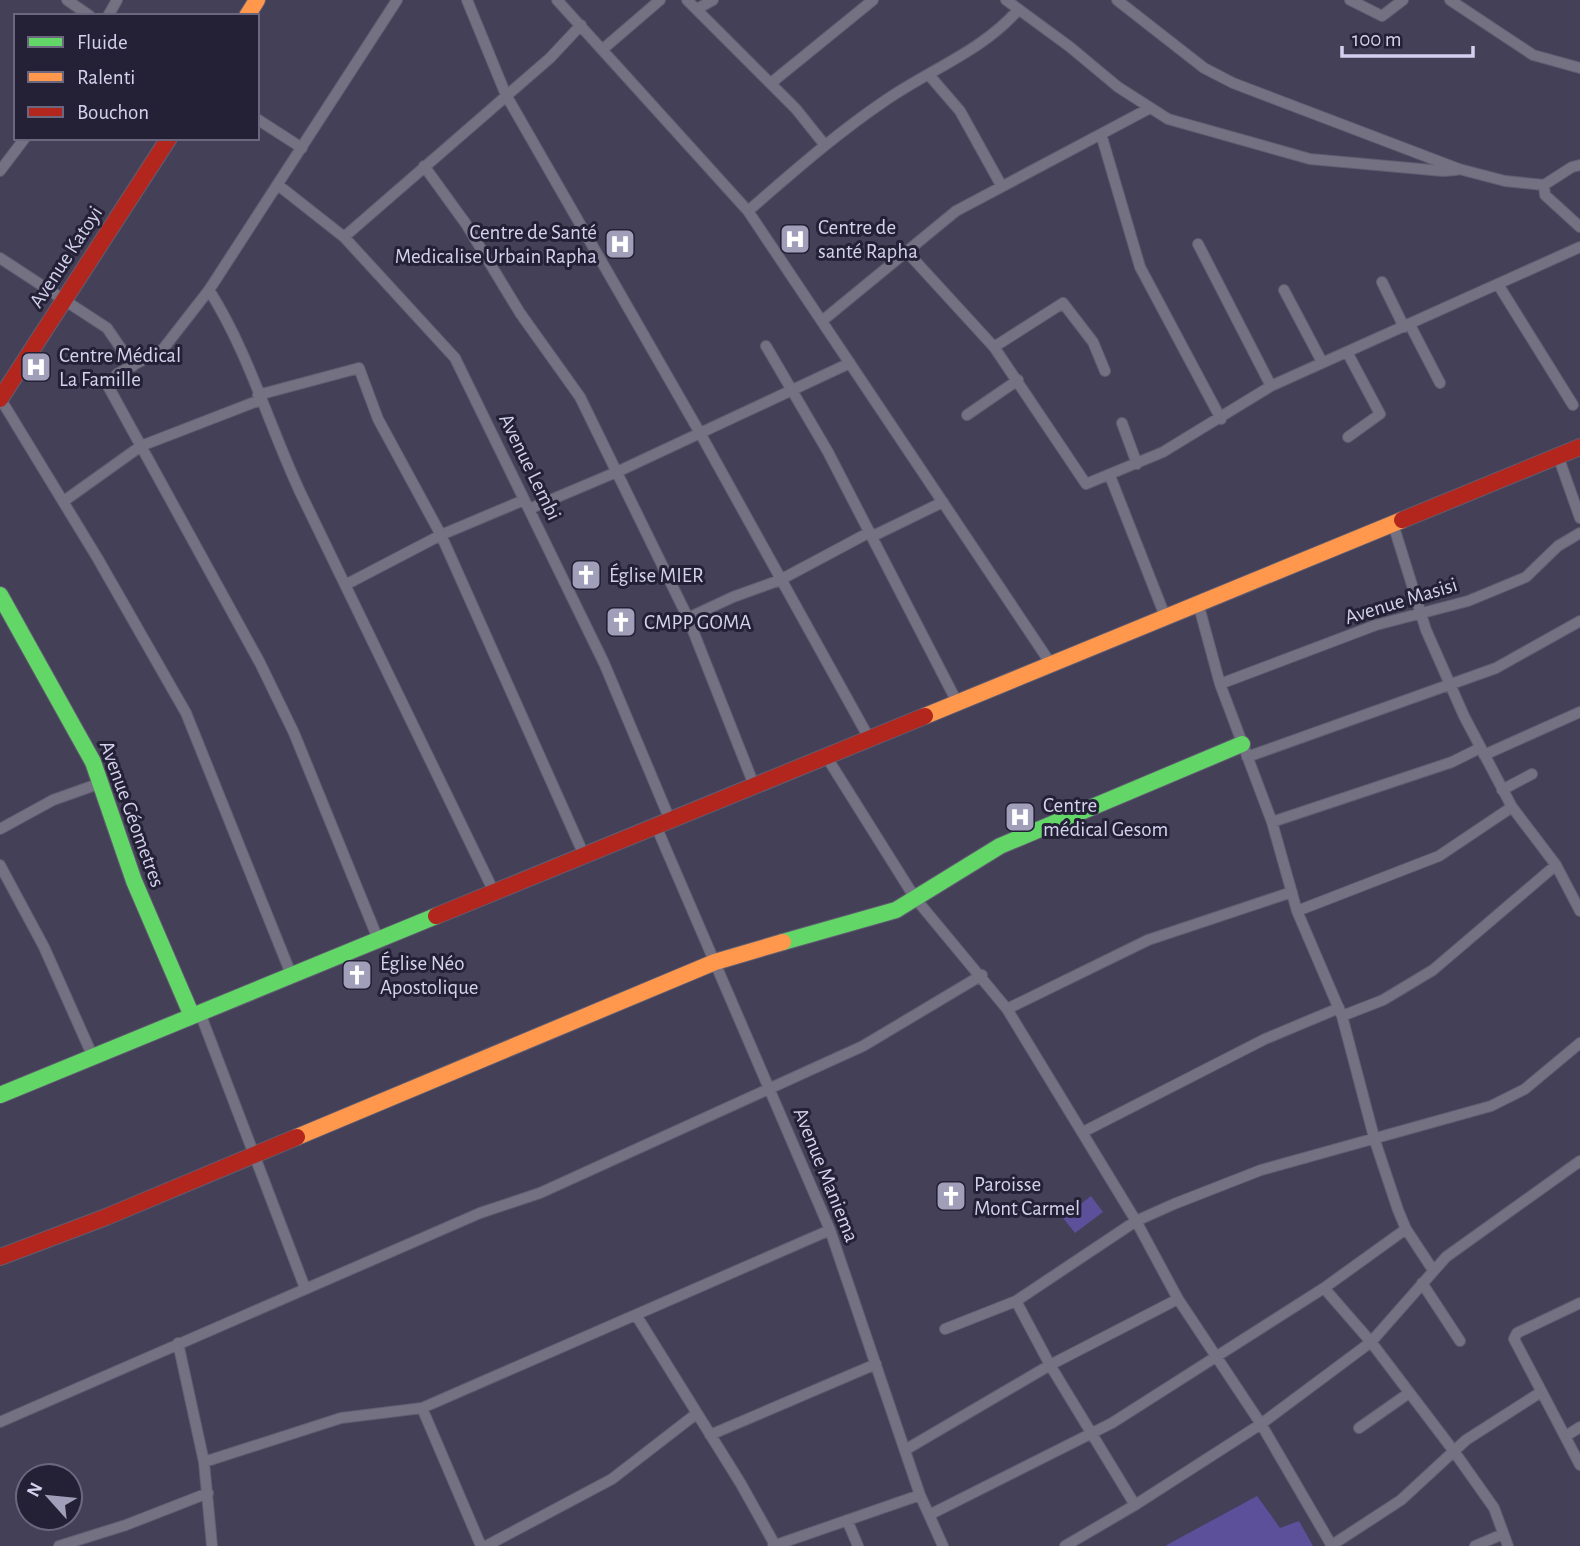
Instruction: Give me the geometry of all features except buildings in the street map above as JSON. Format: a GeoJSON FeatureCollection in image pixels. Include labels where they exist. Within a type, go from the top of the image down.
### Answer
{"type":"FeatureCollection","features":[{"type":"Feature","properties":{"kind":"main road","name":"Avenue Katoyi"},"geometry":{"type":"LineString","coordinates":[[0,398],[168,140]]}},
{"type":"Feature","properties":{"kind":"main road"},"geometry":{"type":"LineString","coordinates":[[0,1095],[1580,447]]}},
{"type":"Feature","properties":{"kind":"main road","name":"Avenue Géometres"},"geometry":{"type":"LineString","coordinates":[[0,595],[78,731],[101,783],[134,881],[196,1015]]}},
{"type":"Feature","properties":{"kind":"main road"},"geometry":{"type":"LineString","coordinates":[[0,1257],[106,1217],[716,962],[777,942],[876,918],[915,898],[1000,846],[1046,824],[1244,751]]}},
{"type":"Feature","properties":{"kind":"street"},"geometry":{"type":"LineString","coordinates":[[67,0],[87,14]]}},
{"type":"Feature","properties":{"kind":"street"},"geometry":{"type":"LineString","coordinates":[[378,939],[294,733],[260,663],[108,386],[117,374],[163,349],[209,290],[397,0]]}},
{"type":"Feature","properties":{"kind":"street"},"geometry":{"type":"LineString","coordinates":[[467,0],[506,95],[700,433],[869,738]]}},
{"type":"Feature","properties":{"kind":"street"},"geometry":{"type":"LineString","coordinates":[[556,0],[748,211],[1051,664]]}},
{"type":"Feature","properties":{"kind":"street"},"geometry":{"type":"LineString","coordinates":[[603,49],[660,0]]}},
{"type":"Feature","properties":{"kind":"street"},"geometry":{"type":"LineString","coordinates":[[687,0],[771,83],[824,144]]}},
{"type":"Feature","properties":{"kind":"street"},"geometry":{"type":"LineString","coordinates":[[697,9],[713,0]]}},
{"type":"Feature","properties":{"kind":"street"},"geometry":{"type":"LineString","coordinates":[[771,83],[873,0]]}},
{"type":"Feature","properties":{"kind":"street"},"geometry":{"type":"LineString","coordinates":[[1006,0],[1118,87],[1168,119],[1310,159],[1443,171],[1459,169]]}},
{"type":"Feature","properties":{"kind":"street"},"geometry":{"type":"LineString","coordinates":[[1117,0],[1194,60],[1233,83],[1459,169],[1505,181],[1544,185],[1572,167],[1580,166]]}},
{"type":"Feature","properties":{"kind":"street"},"geometry":{"type":"LineString","coordinates":[[1350,0],[1382,16],[1403,0]]}},
{"type":"Feature","properties":{"kind":"street"},"geometry":{"type":"LineString","coordinates":[[1450,0],[1533,55],[1580,68]]}},
{"type":"Feature","properties":{"kind":"street"},"geometry":{"type":"LineString","coordinates":[[748,211],[824,144],[888,98],[983,43],[1018,9]]}},
{"type":"Feature","properties":{"kind":"street"},"geometry":{"type":"LineString","coordinates":[[344,236],[550,58],[581,25]]}},
{"type":"Feature","properties":{"kind":"street"},"geometry":{"type":"LineString","coordinates":[[929,75],[960,111],[1001,185]]}},
{"type":"Feature","properties":{"kind":"street"},"geometry":{"type":"LineString","coordinates":[[822,321],[956,211],[1150,108]]}},
{"type":"Feature","properties":{"kind":"street"},"geometry":{"type":"LineString","coordinates":[[259,120],[302,148]]}},
{"type":"Feature","properties":{"kind":"street"},"geometry":{"type":"LineString","coordinates":[[1101,134],[1140,267],[1221,419]]}},
{"type":"Feature","properties":{"kind":"street"},"geometry":{"type":"LineString","coordinates":[[0,171],[23,140]]}},
{"type":"Feature","properties":{"kind":"street"},"geometry":{"type":"LineString","coordinates":[[424,166],[466,224],[520,313],[573,383],[688,618],[754,785]]}},
{"type":"Feature","properties":{"kind":"street","name":"Avenue Lembi"},"geometry":{"type":"LineString","coordinates":[[278,185],[344,236],[455,358],[604,663],[663,823]]}},
{"type":"Feature","properties":{"kind":"street"},"geometry":{"type":"LineString","coordinates":[[1544,185],[1545,195],[1580,227]]}},
{"type":"Feature","properties":{"kind":"street"},"geometry":{"type":"LineString","coordinates":[[1198,244],[1271,386]]}},
{"type":"Feature","properties":{"kind":"street"},"geometry":{"type":"LineString","coordinates":[[907,252],[994,347],[1086,484],[1137,464],[1221,419],[1271,386],[1499,286],[1580,247]]}},
{"type":"Feature","properties":{"kind":"street"},"geometry":{"type":"LineString","coordinates":[[0,258],[107,328],[133,366]]}},
{"type":"Feature","properties":{"kind":"street"},"geometry":{"type":"LineString","coordinates":[[1382,282],[1440,383]]}},
{"type":"Feature","properties":{"kind":"street"},"geometry":{"type":"LineString","coordinates":[[1499,286],[1573,405]]}},
{"type":"Feature","properties":{"kind":"street"},"geometry":{"type":"LineString","coordinates":[[209,290],[233,328],[259,397],[494,892]]}},
{"type":"Feature","properties":{"kind":"street"},"geometry":{"type":"LineString","coordinates":[[1284,290],[1322,362]]}},
{"type":"Feature","properties":{"kind":"street"},"geometry":{"type":"LineString","coordinates":[[994,347],[1063,303],[1093,342],[1105,371]]}},
{"type":"Feature","properties":{"kind":"street"},"geometry":{"type":"LineString","coordinates":[[766,346],[791,393],[828,452],[957,702]]}},
{"type":"Feature","properties":{"kind":"street"},"geometry":{"type":"LineString","coordinates":[[1347,352],[1380,414],[1348,437]]}},
{"type":"Feature","properties":{"kind":"street"},"geometry":{"type":"LineString","coordinates":[[346,584],[441,535],[618,471],[791,393],[850,363]]}},
{"type":"Feature","properties":{"kind":"street"},"geometry":{"type":"LineString","coordinates":[[64,501],[141,446],[259,397],[359,368],[378,419],[441,535],[584,855]]}},
{"type":"Feature","properties":{"kind":"street"},"geometry":{"type":"LineString","coordinates":[[967,415],[1018,380]]}},
{"type":"Feature","properties":{"kind":"street"},"geometry":{"type":"LineString","coordinates":[[0,398],[64,501],[186,713],[292,974]]}},
{"type":"Feature","properties":{"kind":"street"},"geometry":{"type":"LineString","coordinates":[[1122,423],[1137,464]]}},
{"type":"Feature","properties":{"kind":"street"},"geometry":{"type":"LineString","coordinates":[[1558,456],[1580,518]]}},
{"type":"Feature","properties":{"kind":"street"},"geometry":{"type":"LineString","coordinates":[[1110,476],[1165,616]]}},
{"type":"Feature","properties":{"kind":"street"},"geometry":{"type":"LineString","coordinates":[[688,618],[780,580],[871,534],[943,502]]}},
{"type":"Feature","properties":{"kind":"street"},"geometry":{"type":"LineString","coordinates":[[1393,524],[1422,615],[1450,685],[1482,751],[1512,807],[1556,865],[1580,908]]}},
{"type":"Feature","properties":{"kind":"street","name":"Avenue Masisi"},"geometry":{"type":"LineString","coordinates":[[1220,684],[1376,625],[1468,601],[1526,577],[1558,546],[1580,533]]}},
{"type":"Feature","properties":{"kind":"street"},"geometry":{"type":"LineString","coordinates":[[1198,603],[1220,684],[1272,822],[1297,911],[1341,1012],[1376,1141],[1406,1229],[1433,1270]]}},
{"type":"Feature","properties":{"kind":"street"},"geometry":{"type":"LineString","coordinates":[[1244,751],[1496,668],[1580,621]]}},
{"type":"Feature","properties":{"kind":"street"},"geometry":{"type":"LineString","coordinates":[[1272,822],[1452,762],[1580,712]]}},
{"type":"Feature","properties":{"kind":"street"},"geometry":{"type":"LineString","coordinates":[[826,756],[915,898],[982,975],[1007,1009],[1136,1221],[1178,1299],[1261,1424],[1332,1546],[1401,1500],[1453,1450],[1541,1392]]}},
{"type":"Feature","properties":{"kind":"street"},"geometry":{"type":"LineString","coordinates":[[1502,790],[1532,774]]}},
{"type":"Feature","properties":{"kind":"street"},"geometry":{"type":"LineString","coordinates":[[0,829],[53,800],[101,783]]}},
{"type":"Feature","properties":{"kind":"street"},"geometry":{"type":"LineString","coordinates":[[1297,911],[1439,856],[1512,807]]}},
{"type":"Feature","properties":{"kind":"street","name":"Avenue Maniema"},"geometry":{"type":"LineString","coordinates":[[663,823],[716,962],[830,1230],[920,1495],[943,1546]]}},
{"type":"Feature","properties":{"kind":"street"},"geometry":{"type":"LineString","coordinates":[[0,865],[44,947],[93,1057]]}},
{"type":"Feature","properties":{"kind":"street"},"geometry":{"type":"LineString","coordinates":[[1083,1132],[1274,1035],[1383,1000],[1433,970],[1556,865]]}},
{"type":"Feature","properties":{"kind":"street"},"geometry":{"type":"LineString","coordinates":[[1007,1009],[1148,940],[1292,892]]}},
{"type":"Feature","properties":{"kind":"street"},"geometry":{"type":"LineString","coordinates":[[0,1422],[480,1213],[540,1193],[770,1089],[877,1039],[982,975]]}},
{"type":"Feature","properties":{"kind":"street"},"geometry":{"type":"LineString","coordinates":[[196,1015],[254,1153],[306,1288]]}},
{"type":"Feature","properties":{"kind":"street"},"geometry":{"type":"LineString","coordinates":[[945,1329],[1016,1301],[1136,1221],[1261,1170],[1376,1141],[1473,1112],[1508,1098],[1525,1089],[1580,1043]]}},
{"type":"Feature","properties":{"kind":"street"},"geometry":{"type":"LineString","coordinates":[[1065,1546],[1135,1505],[1261,1424],[1371,1342],[1446,1257],[1578,1167]]}},
{"type":"Feature","properties":{"kind":"street"},"geometry":{"type":"LineString","coordinates":[[929,1516],[1090,1434],[1216,1359],[1324,1288],[1406,1229]]}},
{"type":"Feature","properties":{"kind":"street"},"geometry":{"type":"LineString","coordinates":[[204,1462],[341,1418],[422,1408],[830,1230]]}},
{"type":"Feature","properties":{"kind":"street"},"geometry":{"type":"LineString","coordinates":[[1422,1283],[1460,1341]]}},
{"type":"Feature","properties":{"kind":"street"},"geometry":{"type":"LineString","coordinates":[[1324,1288],[1371,1342],[1453,1450],[1494,1508],[1508,1546]]}},
{"type":"Feature","properties":{"kind":"street"},"geometry":{"type":"LineString","coordinates":[[905,1450],[1049,1366],[1178,1299]]}},
{"type":"Feature","properties":{"kind":"street"},"geometry":{"type":"LineString","coordinates":[[1016,1301],[1049,1366],[1135,1505]]}},
{"type":"Feature","properties":{"kind":"street"},"geometry":{"type":"LineString","coordinates":[[1580,1303],[1515,1336],[1514,1341],[1580,1465]]}},
{"type":"Feature","properties":{"kind":"street"},"geometry":{"type":"LineString","coordinates":[[636,1315],[774,1546],[789,1543],[920,1495]]}},
{"type":"Feature","properties":{"kind":"street"},"geometry":{"type":"LineString","coordinates":[[178,1343],[204,1462],[212,1546]]}},
{"type":"Feature","properties":{"kind":"street"},"geometry":{"type":"LineString","coordinates":[[710,1435],[876,1364]]}},
{"type":"Feature","properties":{"kind":"street"},"geometry":{"type":"LineString","coordinates":[[1359,1428],[1409,1393]]}},
{"type":"Feature","properties":{"kind":"street"},"geometry":{"type":"LineString","coordinates":[[422,1408],[483,1546],[612,1479],[696,1414]]}},
{"type":"Feature","properties":{"kind":"street"},"geometry":{"type":"LineString","coordinates":[[1566,1436],[1580,1427]]}},
{"type":"Feature","properties":{"kind":"street"},"geometry":{"type":"LineString","coordinates":[[59,1546],[126,1525],[208,1493]]}},
{"type":"Feature","properties":{"kind":"street"},"geometry":{"type":"LineString","coordinates":[[847,1520],[858,1546]]}},
{"type":"Feature","properties":{"kind":"street"},"geometry":{"type":"LineString","coordinates":[[1475,1546],[1503,1534]]}},
{"type":"Feature","properties":{"kind":"shaded area"},"geometry":{"type":"Polygon","coordinates":[[[1091,1196],[1103,1212],[1075,1233],[1063,1218],[1091,1196]]]}},
{"type":"Feature","properties":{"kind":"shaded area"},"geometry":{"type":"Polygon","coordinates":[[[1257,1496],[1280,1528],[1299,1521],[1313,1546],[1165,1546],[1257,1496]]]}},
{"type":"Feature","properties":{"kind":"traffic: fast"},"geometry":{"type":"LineString","coordinates":[[0,595],[93,762],[134,881],[192,1016]]}},
{"type":"Feature","properties":{"kind":"traffic: fast"},"geometry":{"type":"LineString","coordinates":[[783,942],[896,910],[1000,846],[1242,744]]}},
{"type":"Feature","properties":{"kind":"traffic: fast"},"geometry":{"type":"LineString","coordinates":[[0,1095],[436,916]]}},
{"type":"Feature","properties":{"kind":"traffic: slow"},"geometry":{"type":"LineString","coordinates":[[248,14],[257,0]]}},
{"type":"Feature","properties":{"kind":"traffic: slow"},"geometry":{"type":"LineString","coordinates":[[925,716],[1402,520]]}},
{"type":"Feature","properties":{"kind":"traffic: slow"},"geometry":{"type":"LineString","coordinates":[[297,1137],[715,962],[783,942]]}},
{"type":"Feature","properties":{"kind":"traffic: jam"},"geometry":{"type":"LineString","coordinates":[[0,399],[168,140]]}},
{"type":"Feature","properties":{"kind":"traffic: jam"},"geometry":{"type":"LineString","coordinates":[[1402,520],[1580,447]]}},
{"type":"Feature","properties":{"kind":"traffic: jam"},"geometry":{"type":"LineString","coordinates":[[436,916],[925,716]]}},
{"type":"Feature","properties":{"kind":"traffic: jam"},"geometry":{"type":"LineString","coordinates":[[0,1257],[106,1217],[297,1137]]}},
{"type":"Feature","properties":{"kind":"place","name":"Centre de santé Rapha"},"geometry":{"type":"Point","coordinates":[795,239]}},
{"type":"Feature","properties":{"kind":"place","name":"Centre de Santé Medicalise Urbain Rapha"},"geometry":{"type":"Point","coordinates":[620,244]}},
{"type":"Feature","properties":{"kind":"place","name":"Centre Médical La Famille"},"geometry":{"type":"Point","coordinates":[36,367]}},
{"type":"Feature","properties":{"kind":"place","name":"Église MIER"},"geometry":{"type":"Point","coordinates":[586,575]}},
{"type":"Feature","properties":{"kind":"place","name":"CMPP GOMA"},"geometry":{"type":"Point","coordinates":[621,622]}},
{"type":"Feature","properties":{"kind":"place","name":"Centre médical Gesom"},"geometry":{"type":"Point","coordinates":[1020,817]}},
{"type":"Feature","properties":{"kind":"place","name":"Église Néo Apostolique"},"geometry":{"type":"Point","coordinates":[357,975]}},
{"type":"Feature","properties":{"kind":"place","name":"Paroisse Mont Carmel"},"geometry":{"type":"Point","coordinates":[951,1196]}}]}
